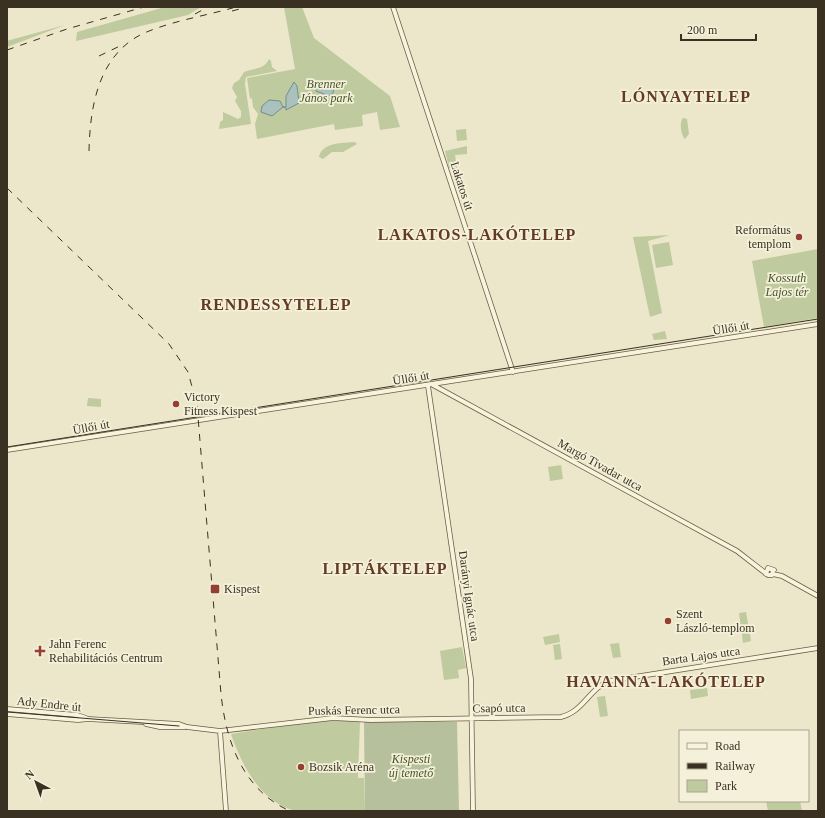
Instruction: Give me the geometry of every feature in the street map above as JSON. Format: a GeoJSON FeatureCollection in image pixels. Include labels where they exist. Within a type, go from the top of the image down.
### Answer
{"type":"FeatureCollection","features":[{"type":"Feature","properties":{"kind":"street","name":"Lakatos út"},"geometry":{"type":"LineString","coordinates":[[393,7],[513,372]]}},
{"type":"Feature","properties":{"kind":"street","name":"Üllői út"},"geometry":{"type":"LineString","coordinates":[[7,450],[818,324]]}},
{"type":"Feature","properties":{"kind":"street","name":"Darányi Ignác utca"},"geometry":{"type":"LineString","coordinates":[[430,385],[431,408],[471,679],[473,811]]}},
{"type":"Feature","properties":{"kind":"street","name":"Margó Tivadar utca"},"geometry":{"type":"LineString","coordinates":[[430,385],[737,551],[748,558],[756,567],[766,572],[770,576],[773,572],[818,596]]}},
{"type":"Feature","properties":{"kind":"street","name":"Barta Lajos utca"},"geometry":{"type":"LineString","coordinates":[[540,717],[561,716],[572,713],[581,707],[597,687],[613,680],[818,648]]}},
{"type":"Feature","properties":{"kind":"street","name":"Ady Endre út"},"geometry":{"type":"LineString","coordinates":[[7,710],[77,715],[88,719]]}},
{"type":"Feature","properties":{"kind":"street","name":"Ady Endre út"},"geometry":{"type":"LineString","coordinates":[[7,714],[78,720],[88,719],[142,722],[160,727],[187,727],[220,731],[227,730]]}},
{"type":"Feature","properties":{"kind":"street","name":"Csapó utca"},"geometry":{"type":"LineString","coordinates":[[457,718],[540,717]]}},
{"type":"Feature","properties":{"kind":"street","name":"Puskás Ferenc utca"},"geometry":{"type":"LineString","coordinates":[[227,730],[333,718],[371,720],[457,718]]}},
{"type":"Feature","properties":{"kind":"street"},"geometry":{"type":"LineString","coordinates":[[220,731],[226,811]]}},
{"type":"Feature","properties":{"kind":"green space"},"geometry":{"type":"Polygon","coordinates":[[[165,7],[201,7],[188,15],[76,41],[77,32],[165,7]]]}},
{"type":"Feature","properties":{"kind":"green space","name":"Brenner János park"},"geometry":{"type":"Polygon","coordinates":[[[284,7],[302,7],[314,38],[390,96],[400,127],[380,130],[377,112],[362,115],[363,126],[335,130],[334,124],[257,139],[255,124],[258,114],[253,107],[252,98],[250,99],[247,78],[295,69],[284,7]]]}},
{"type":"Feature","properties":{"kind":"green space"},"geometry":{"type":"Polygon","coordinates":[[[65,25],[7,47],[7,41],[65,25]]]}},
{"type":"Feature","properties":{"kind":"green space"},"geometry":{"type":"Polygon","coordinates":[[[269,59],[272,67],[277,71],[246,77],[245,84],[251,124],[219,129],[220,122],[223,120],[223,112],[238,119],[241,117],[241,111],[235,101],[237,97],[232,88],[234,83],[239,80],[244,72],[261,67],[267,63],[269,59]]]}},
{"type":"Feature","properties":{"kind":"green space"},"geometry":{"type":"Polygon","coordinates":[[[683,118],[687,119],[689,134],[685,139],[682,135],[681,129],[683,118]]]}},
{"type":"Feature","properties":{"kind":"green space"},"geometry":{"type":"Polygon","coordinates":[[[466,129],[467,140],[457,141],[456,130],[466,129]]]}},
{"type":"Feature","properties":{"kind":"green space"},"geometry":{"type":"Polygon","coordinates":[[[355,142],[357,144],[343,152],[332,152],[323,159],[319,157],[324,148],[339,143],[355,142]]]}},
{"type":"Feature","properties":{"kind":"green space"},"geometry":{"type":"Polygon","coordinates":[[[467,146],[467,154],[455,155],[457,168],[449,168],[445,151],[467,146]]]}},
{"type":"Feature","properties":{"kind":"green space"},"geometry":{"type":"Polygon","coordinates":[[[670,235],[648,241],[662,313],[650,317],[633,237],[670,235]]]}},
{"type":"Feature","properties":{"kind":"green space"},"geometry":{"type":"Polygon","coordinates":[[[669,242],[673,265],[656,268],[652,245],[669,242]]]}},
{"type":"Feature","properties":{"kind":"green space","name":"Kossuth Lajos tér"},"geometry":{"type":"Polygon","coordinates":[[[818,249],[818,318],[764,327],[752,261],[818,249]]]}},
{"type":"Feature","properties":{"kind":"green space"},"geometry":{"type":"Polygon","coordinates":[[[665,331],[667,339],[654,340],[652,334],[665,331]]]}},
{"type":"Feature","properties":{"kind":"green space"},"geometry":{"type":"Polygon","coordinates":[[[88,398],[101,399],[101,407],[87,406],[88,398]]]}},
{"type":"Feature","properties":{"kind":"green space"},"geometry":{"type":"Polygon","coordinates":[[[561,465],[563,479],[550,481],[548,467],[561,465]]]}},
{"type":"Feature","properties":{"kind":"green space"},"geometry":{"type":"Polygon","coordinates":[[[746,612],[751,641],[743,643],[739,613],[746,612]]]}},
{"type":"Feature","properties":{"kind":"green space"},"geometry":{"type":"Polygon","coordinates":[[[559,634],[560,642],[545,645],[543,637],[559,634]]]}},
{"type":"Feature","properties":{"kind":"green space"},"geometry":{"type":"Polygon","coordinates":[[[619,643],[621,657],[613,658],[610,644],[619,643]]]}},
{"type":"Feature","properties":{"kind":"green space"},"geometry":{"type":"Polygon","coordinates":[[[560,644],[562,659],[555,660],[553,645],[560,644]]]}},
{"type":"Feature","properties":{"kind":"green space"},"geometry":{"type":"Polygon","coordinates":[[[462,647],[466,668],[458,670],[459,678],[444,680],[440,651],[462,647]]]}},
{"type":"Feature","properties":{"kind":"green space"},"geometry":{"type":"Polygon","coordinates":[[[707,688],[708,696],[691,699],[690,690],[707,688]]]}},
{"type":"Feature","properties":{"kind":"green space"},"geometry":{"type":"Polygon","coordinates":[[[605,696],[608,716],[600,717],[597,697],[605,696]]]}},
{"type":"Feature","properties":{"kind":"green space","name":"Bozsik Aréna"},"geometry":{"type":"Polygon","coordinates":[[[312,721],[360,721],[358,778],[364,778],[365,811],[295,811],[283,806],[262,791],[254,781],[235,746],[231,734],[312,721]]]}},
{"type":"Feature","properties":{"kind":"green space","name":"Kispesti új temető"},"geometry":{"type":"Polygon","coordinates":[[[364,721],[457,722],[459,811],[365,811],[364,721]]]}},
{"type":"Feature","properties":{"kind":"green space"},"geometry":{"type":"Polygon","coordinates":[[[766,802],[800,802],[802,811],[768,811],[766,802]]]}},
{"type":"Feature","properties":{"kind":"water"},"geometry":{"type":"Polygon","coordinates":[[[325,81],[331,84],[334,88],[333,93],[329,96],[316,91],[316,86],[325,81]]]}},
{"type":"Feature","properties":{"kind":"water"},"geometry":{"type":"Polygon","coordinates":[[[294,82],[297,86],[299,103],[286,110],[286,108],[283,107],[286,107],[286,96],[294,82]]]}},
{"type":"Feature","properties":{"kind":"water"},"geometry":{"type":"Polygon","coordinates":[[[269,100],[280,101],[283,107],[272,116],[261,112],[262,106],[269,100]]]}},
{"type":"Feature","properties":{"kind":"tram line"},"geometry":{"type":"LineString","coordinates":[[7,447],[818,319]]}},
{"type":"Feature","properties":{"kind":"tram line"},"geometry":{"type":"LineString","coordinates":[[7,712],[179,726]]}},
{"type":"Feature","properties":{"kind":"railway"},"geometry":{"type":"LineString","coordinates":[[7,50],[67,29],[144,7]]}},
{"type":"Feature","properties":{"kind":"railway"},"geometry":{"type":"LineString","coordinates":[[195,14],[208,7]]}},
{"type":"Feature","properties":{"kind":"railway"},"geometry":{"type":"LineString","coordinates":[[89,151],[92,117],[99,84],[115,55],[127,44],[153,29],[236,7]]}},
{"type":"Feature","properties":{"kind":"railway"},"geometry":{"type":"LineString","coordinates":[[232,11],[247,7]]}},
{"type":"Feature","properties":{"kind":"railway"},"geometry":{"type":"LineString","coordinates":[[99,56],[122,45]]}},
{"type":"Feature","properties":{"kind":"railway"},"geometry":{"type":"LineString","coordinates":[[7,188],[169,344],[188,372],[197,405],[221,694],[227,730],[240,763],[249,777],[260,791],[274,802],[290,811]]}},
{"type":"Feature","properties":{"kind":"place","name":"Református templom"},"geometry":{"type":"Point","coordinates":[799,237]}},
{"type":"Feature","properties":{"kind":"place","name":"Victory Fitness Kispest"},"geometry":{"type":"Point","coordinates":[176,404]}},
{"type":"Feature","properties":{"kind":"place","name":"Kispest"},"geometry":{"type":"Point","coordinates":[215,589]}},
{"type":"Feature","properties":{"kind":"place","name":"Szent László-templom"},"geometry":{"type":"Point","coordinates":[668,621]}},
{"type":"Feature","properties":{"kind":"place","name":"Jahn Ferenc Rehabilitációs Centrum"},"geometry":{"type":"Point","coordinates":[40,651]}},
{"type":"Feature","properties":{"kind":"place","name":"Bozsik Aréna"},"geometry":{"type":"Point","coordinates":[301,767]}},
{"type":"Feature","properties":{"kind":"district","name":"LÓNYAYTELEP"},"geometry":{"type":"Point","coordinates":[686,96]}},
{"type":"Feature","properties":{"kind":"district","name":"LAKATOS-LAKÓTELEP"},"geometry":{"type":"Point","coordinates":[477,234]}},
{"type":"Feature","properties":{"kind":"district","name":"RENDESSYTELEP"},"geometry":{"type":"Point","coordinates":[276,304]}},
{"type":"Feature","properties":{"kind":"district","name":"LIPTÁKTELEP"},"geometry":{"type":"Point","coordinates":[385,568]}},
{"type":"Feature","properties":{"kind":"district","name":"HAVANNA-LAKÓTELEP"},"geometry":{"type":"Point","coordinates":[666,681]}}]}
